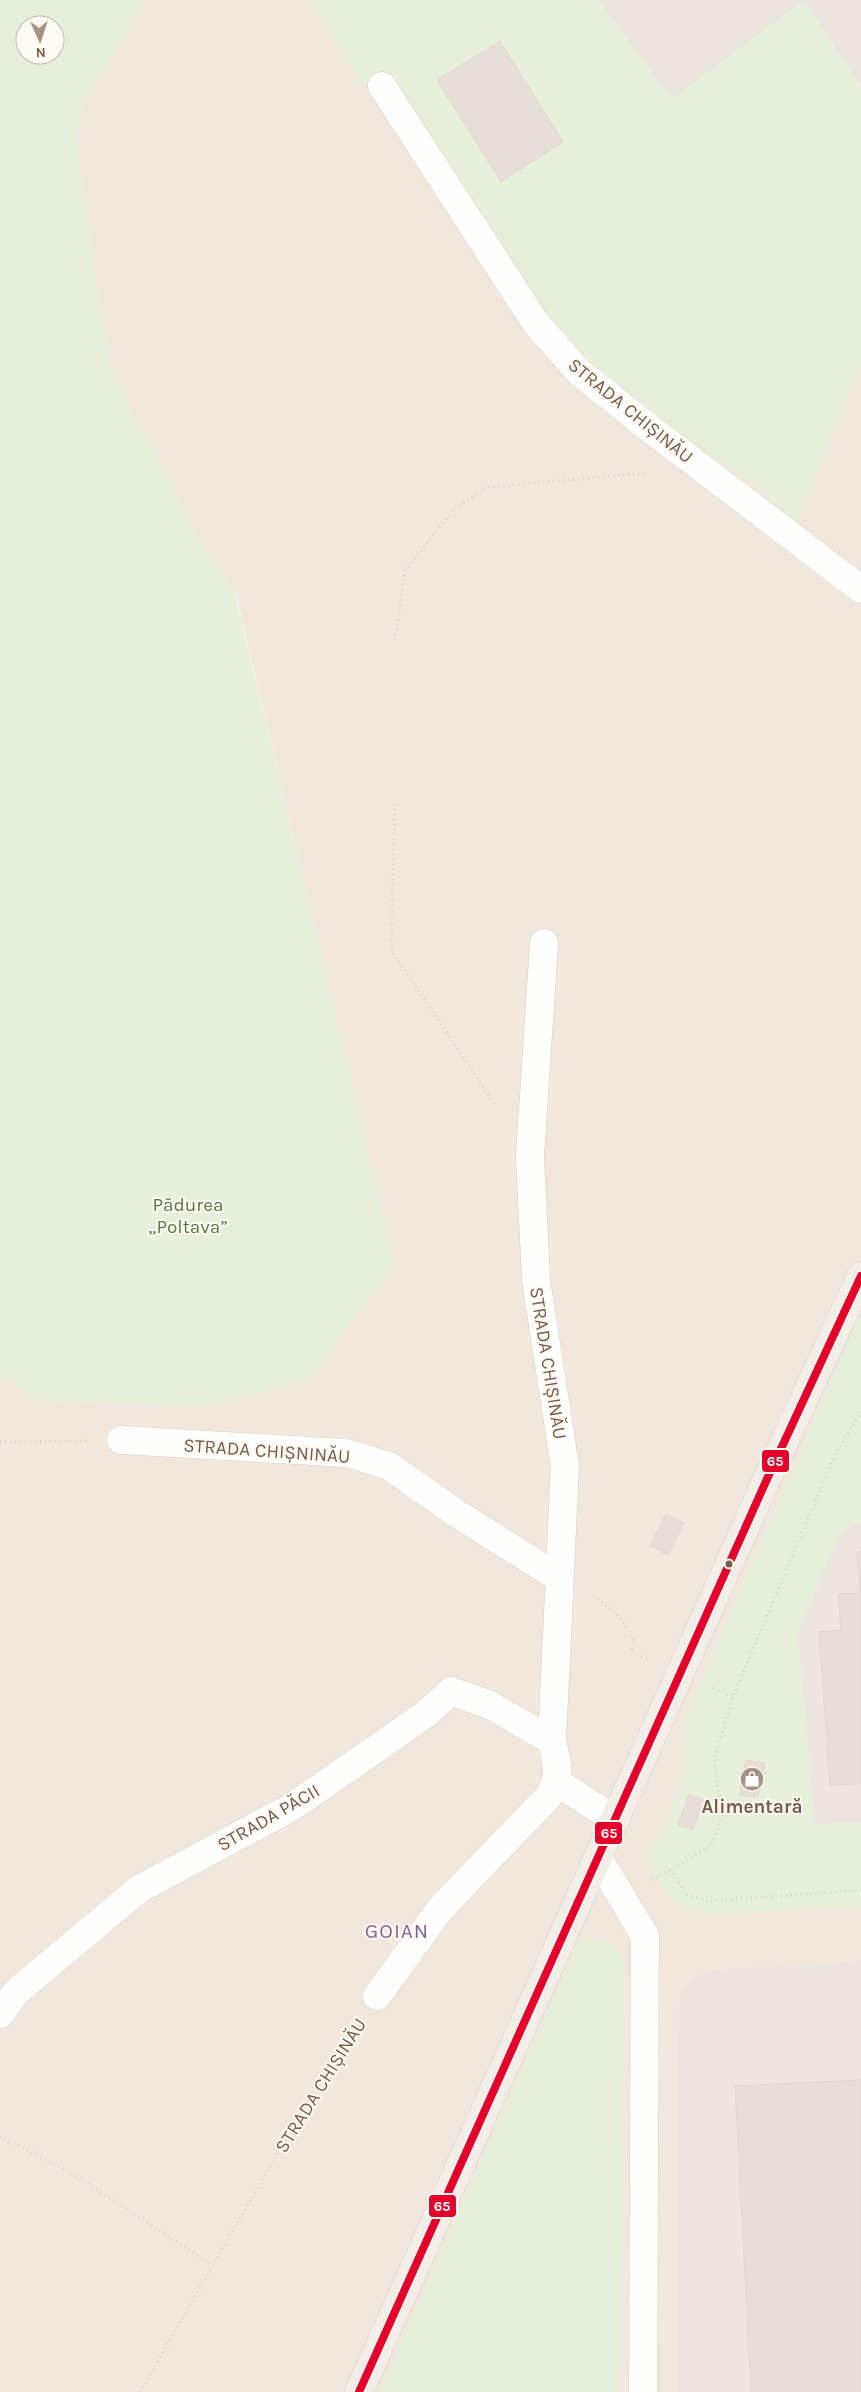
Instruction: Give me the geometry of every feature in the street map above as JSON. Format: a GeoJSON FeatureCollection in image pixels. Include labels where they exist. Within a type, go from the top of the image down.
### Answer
{"type":"FeatureCollection","features":[{"type":"Feature","properties":{"kind":"main road"},"geometry":{"type":"LineString","coordinates":[[359,2392],[760,1496],[861,1276]]}},
{"type":"Feature","properties":{"kind":"street","name":"STRADA CHIȘINĂU"},"geometry":{"type":"LineString","coordinates":[[382,86],[535,322],[579,372],[861,589]]}},
{"type":"Feature","properties":{"kind":"street","name":"STRADA CHIȘINĂU"},"geometry":{"type":"LineString","coordinates":[[544,943],[530,1156],[536,1280],[565,1466],[552,1741],[558,1767],[557,1782]]}},
{"type":"Feature","properties":{"kind":"street","name":"STRADA CHIȘNINĂU"},"geometry":{"type":"LineString","coordinates":[[121,1440],[347,1452],[388,1466],[456,1513],[559,1578]]}},
{"type":"Feature","properties":{"kind":"street","name":"STRADA PĂCII"},"geometry":{"type":"LineString","coordinates":[[0,2014],[16,1992],[139,1889],[292,1808],[426,1714],[451,1691],[490,1704],[552,1741]]}},
{"type":"Feature","properties":{"kind":"street"},"geometry":{"type":"LineString","coordinates":[[377,1996],[441,1908],[548,1797],[557,1782],[615,1820]]}},
{"type":"Feature","properties":{"kind":"street"},"geometry":{"type":"LineString","coordinates":[[598,1858],[645,1936],[643,2392]]}},
{"type":"Feature","properties":{"kind":"path"},"geometry":{"type":"LineString","coordinates":[[395,640],[405,571],[454,509],[487,487],[699,466]]}},
{"type":"Feature","properties":{"kind":"path"},"geometry":{"type":"LineString","coordinates":[[395,804],[391,950],[498,1108]]}},
{"type":"Feature","properties":{"kind":"path"},"geometry":{"type":"LineString","coordinates":[[622,1898],[711,1846],[722,1816],[714,1760],[733,1697],[834,1457],[861,1412]]}},
{"type":"Feature","properties":{"kind":"path"},"geometry":{"type":"LineString","coordinates":[[0,1442],[121,1440]]}},
{"type":"Feature","properties":{"kind":"path"},"geometry":{"type":"LineString","coordinates":[[559,1578],[596,1596],[622,1620],[635,1642],[631,1652]]}},
{"type":"Feature","properties":{"kind":"path"},"geometry":{"type":"LineString","coordinates":[[670,1870],[687,1895],[710,1901],[861,1890]]}},
{"type":"Feature","properties":{"kind":"path","name":"STRADA CHIȘINĂU"},"geometry":{"type":"LineString","coordinates":[[140,2392],[330,2062],[377,1996]]}},
{"type":"Feature","properties":{"kind":"path"},"geometry":{"type":"LineString","coordinates":[[0,2137],[67,2170],[212,2265]]}},
{"type":"Feature","properties":{"kind":"shaded area"},"geometry":{"type":"Polygon","coordinates":[[[145,0],[861,0],[861,2392],[0,2392],[0,1376],[43,1401],[208,1407],[309,1379],[394,1263],[236,594],[199,541],[150,440],[136,423],[111,366],[99,301],[76,134],[84,103],[145,0]]]}},
{"type":"Feature","properties":{"kind":"shaded area"},"geometry":{"type":"Polygon","coordinates":[[[599,0],[804,0],[672,100],[599,0]]]}},
{"type":"Feature","properties":{"kind":"shaded area"},"geometry":{"type":"Polygon","coordinates":[[[804,0],[861,0],[861,87],[804,0]]]}},
{"type":"Feature","properties":{"kind":"shaded area"},"geometry":{"type":"Polygon","coordinates":[[[861,1523],[861,1822],[815,1824],[798,1633],[840,1532],[861,1523]]]}},
{"type":"Feature","properties":{"kind":"shaded area"},"geometry":{"type":"Polygon","coordinates":[[[861,1961],[861,2392],[678,2392],[678,2071],[680,1997],[699,1971],[861,1961]]]}},
{"type":"Feature","properties":{"kind":"green space","name":"Pădurea „Poltava”"},"geometry":{"type":"Polygon","coordinates":[[[0,0],[145,0],[84,103],[76,134],[99,301],[111,366],[136,423],[150,440],[199,541],[235,593],[395,1263],[309,1379],[208,1407],[43,1401],[0,1376],[0,0]]]}},
{"type":"Feature","properties":{"kind":"green space"},"geometry":{"type":"Polygon","coordinates":[[[309,0],[599,0],[672,99],[804,0],[861,87],[861,364],[795,525],[762,491],[624,393],[547,316],[390,72],[364,87],[309,0]]]}},
{"type":"Feature","properties":{"kind":"green space"},"geometry":{"type":"Polygon","coordinates":[[[861,1311],[861,1523],[840,1532],[798,1633],[815,1824],[861,1822],[861,1906],[710,1915],[684,1907],[665,1892],[651,1868],[650,1849],[664,1826],[684,1773],[685,1719],[861,1311]]]}},
{"type":"Feature","properties":{"kind":"green space"},"geometry":{"type":"Polygon","coordinates":[[[580,1938],[606,1940],[625,1960],[619,2392],[379,2392],[580,1938]]]}},
{"type":"Feature","properties":{"kind":"building"},"geometry":{"type":"Polygon","coordinates":[[[500,41],[563,142],[501,182],[437,80],[500,41]]]}},
{"type":"Feature","properties":{"kind":"building"},"geometry":{"type":"Polygon","coordinates":[[[666,1514],[684,1523],[668,1555],[650,1546],[666,1514]]]}},
{"type":"Feature","properties":{"kind":"building"},"geometry":{"type":"Polygon","coordinates":[[[861,1551],[861,1783],[830,1786],[819,1632],[841,1630],[838,1594],[860,1593],[857,1552],[861,1551]]]}},
{"type":"Feature","properties":{"kind":"building","name":"Alimentară"},"geometry":{"type":"Polygon","coordinates":[[[746,1760],[765,1763],[758,1798],[739,1795],[746,1760]]]}},
{"type":"Feature","properties":{"kind":"building"},"geometry":{"type":"Polygon","coordinates":[[[689,1794],[704,1800],[693,1830],[678,1824],[689,1794]]]}},
{"type":"Feature","properties":{"kind":"building"},"geometry":{"type":"Polygon","coordinates":[[[861,2080],[861,2392],[751,2392],[735,2086],[861,2080]]]}},
{"type":"Feature","properties":{"kind":"transit line","name":"65"},"geometry":{"type":"LineString","coordinates":[[359,2392],[767,1479],[861,1276]]}},
{"type":"Feature","properties":{"kind":"place","name":"Alimentară"},"geometry":{"type":"Point","coordinates":[752,1779]}},
{"type":"Feature","properties":{"kind":"district","name":"GOIAN"},"geometry":{"type":"Point","coordinates":[397,1931]}}]}
